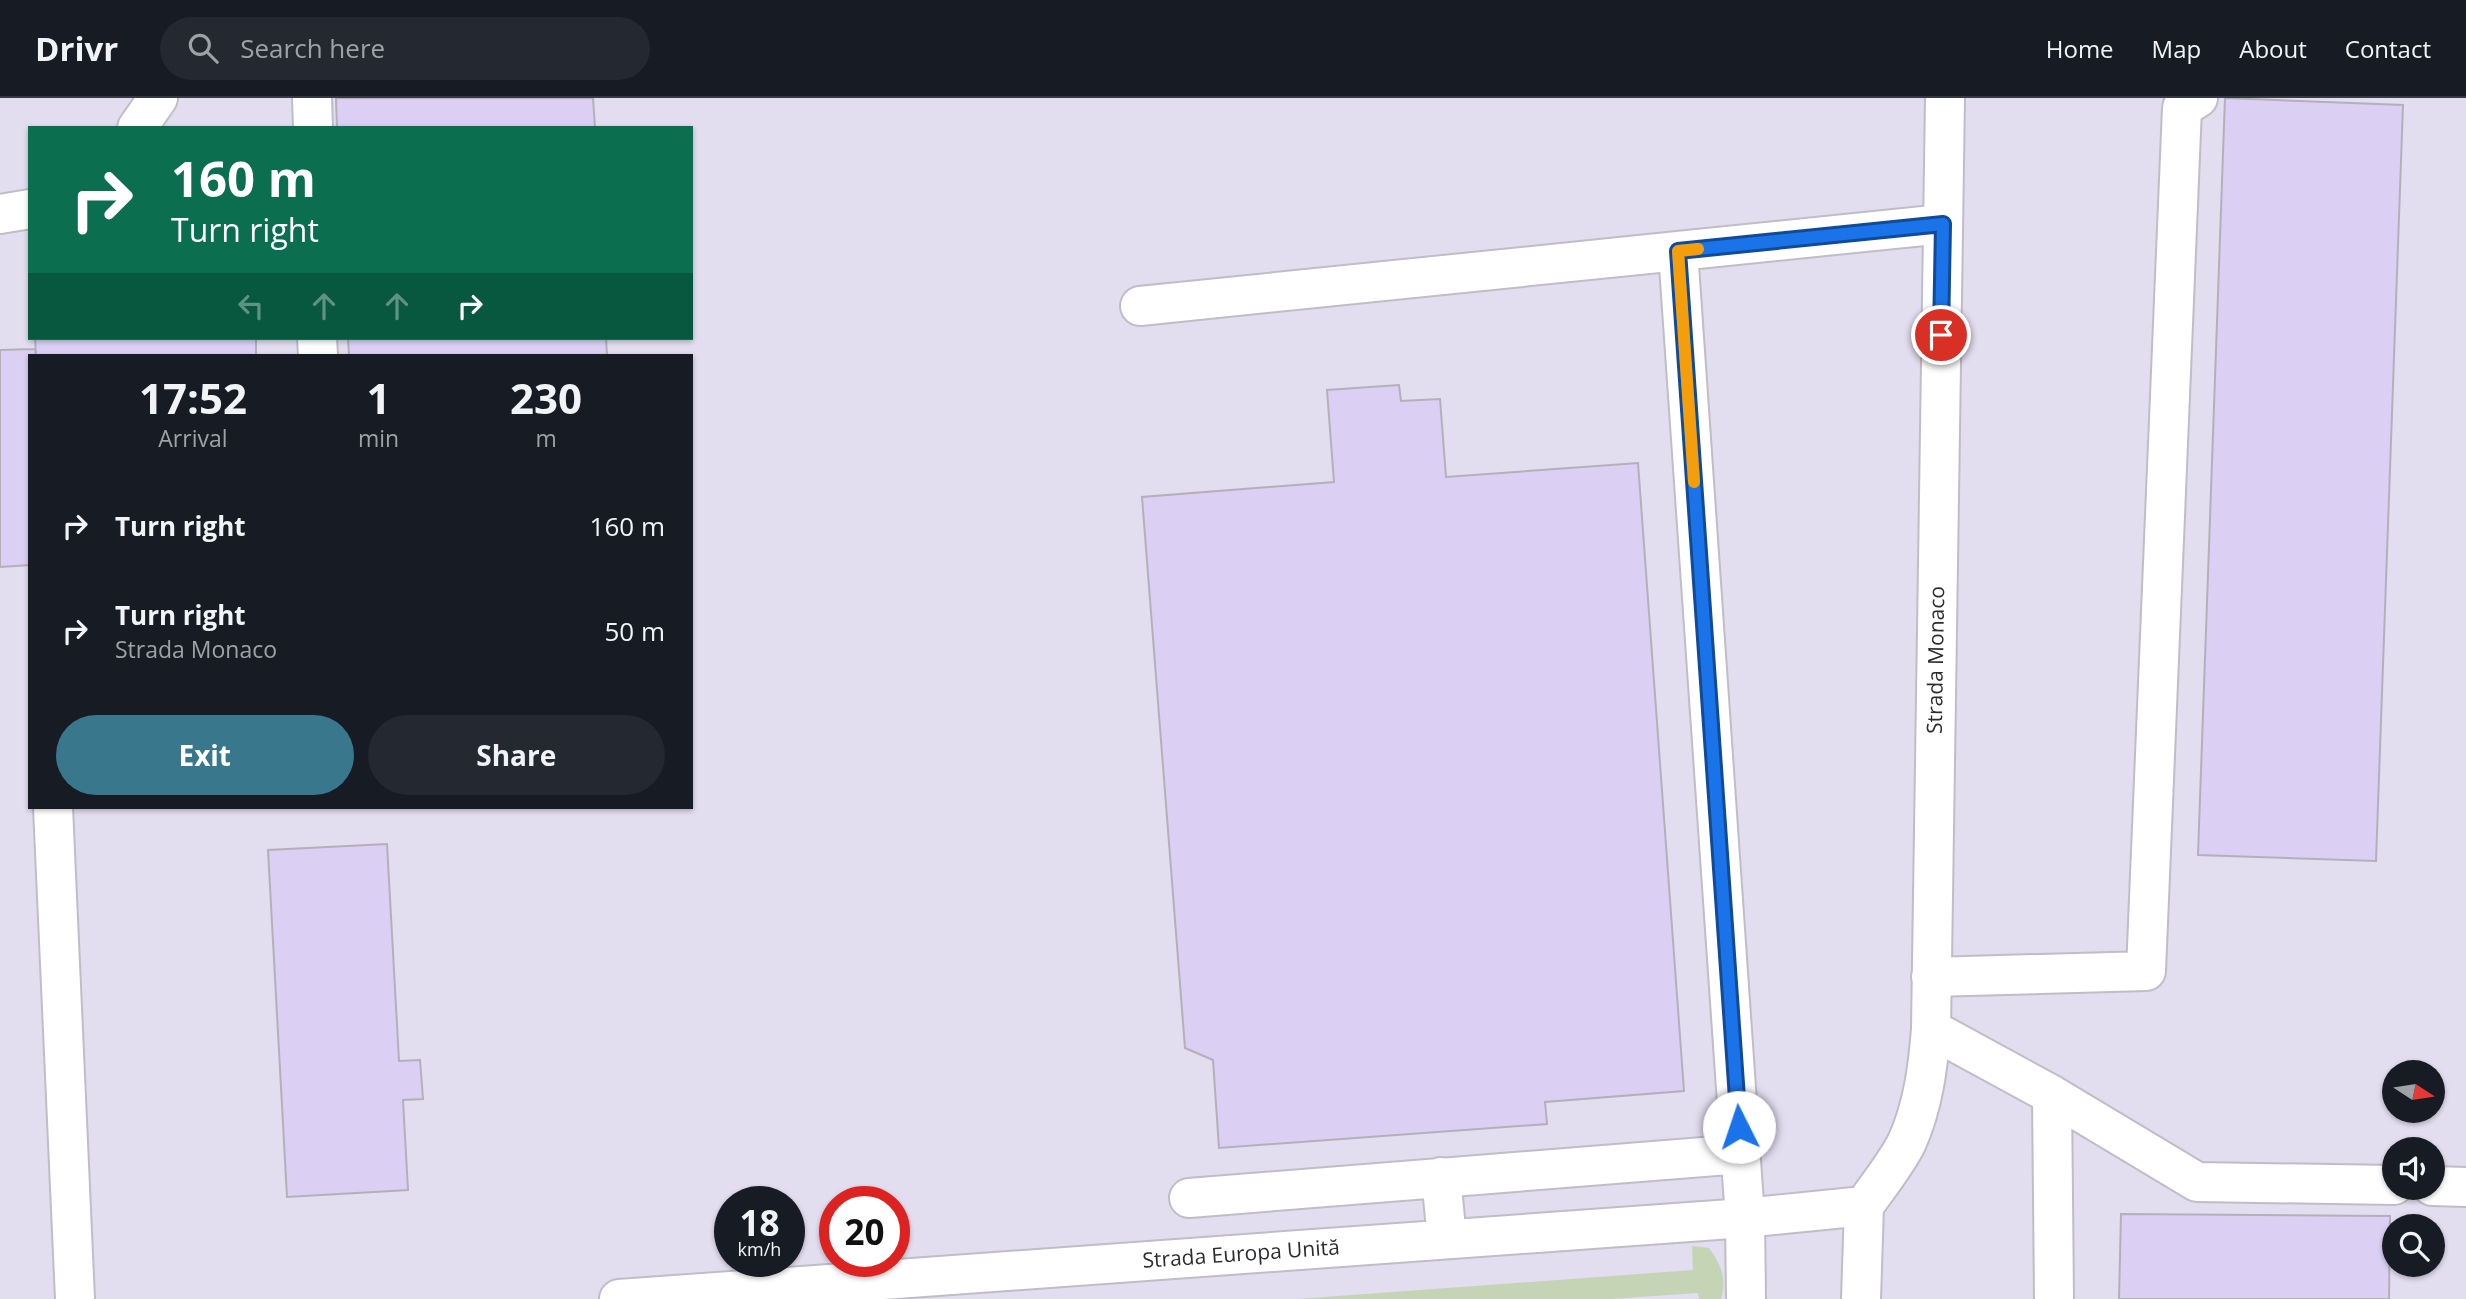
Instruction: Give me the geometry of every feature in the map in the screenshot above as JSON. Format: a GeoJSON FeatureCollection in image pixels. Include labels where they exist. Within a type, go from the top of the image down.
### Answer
{"type":"FeatureCollection","features":[{"type":"Feature","properties":{"kind":"street"},"geometry":{"type":"LineString","coordinates":[[138,126],[158,98]]}},
{"type":"Feature","properties":{"kind":"street"},"geometry":{"type":"LineString","coordinates":[[312,98],[313,126]]}},
{"type":"Feature","properties":{"kind":"street","name":"Strada Monaco"},"geometry":{"type":"LineString","coordinates":[[1864,1206],[1906,1144],[1920,1108],[1928,1072],[1931,1029],[1945,98]]}},
{"type":"Feature","properties":{"kind":"street"},"geometry":{"type":"LineString","coordinates":[[1931,976],[2146,971],[2182,108],[2198,98]]}},
{"type":"Feature","properties":{"kind":"street"},"geometry":{"type":"LineString","coordinates":[[0,214],[28,209]]}},
{"type":"Feature","properties":{"kind":"street"},"geometry":{"type":"LineString","coordinates":[[1140,306],[1943,224]]}},
{"type":"Feature","properties":{"kind":"street"},"geometry":{"type":"LineString","coordinates":[[1678,251],[1741,1154],[1746,1299]]}},
{"type":"Feature","properties":{"kind":"street"},"geometry":{"type":"LineString","coordinates":[[53,809],[75,1299]]}},
{"type":"Feature","properties":{"kind":"street"},"geometry":{"type":"LineString","coordinates":[[1931,1029],[2052,1095],[2197,1182],[2382,1185]]}},
{"type":"Feature","properties":{"kind":"street"},"geometry":{"type":"LineString","coordinates":[[2052,1095],[2054,1299]]}},
{"type":"Feature","properties":{"kind":"street"},"geometry":{"type":"LineString","coordinates":[[1189,1198],[1741,1154]]}},
{"type":"Feature","properties":{"kind":"street"},"geometry":{"type":"LineString","coordinates":[[1441,1177],[1447,1239]]}},
{"type":"Feature","properties":{"kind":"street"},"geometry":{"type":"LineString","coordinates":[[2445,1186],[2466,1186]]}},
{"type":"Feature","properties":{"kind":"street"},"geometry":{"type":"LineString","coordinates":[[1861,1299],[1864,1206]]}},
{"type":"Feature","properties":{"kind":"street","name":"Strada Europa Unită"},"geometry":{"type":"LineString","coordinates":[[619,1299],[1745,1218],[1864,1206]]}},
{"type":"Feature","properties":{"kind":"shaded area"},"geometry":{"type":"Polygon","coordinates":[[[0,98],[2466,98],[2466,1299],[0,1299],[0,98]]]}},
{"type":"Feature","properties":{"kind":"green space"},"geometry":{"type":"Polygon","coordinates":[[[1692,1246],[1709,1248],[1717,1260],[1723,1278],[1721,1299],[1699,1299],[1698,1293],[1611,1299],[1297,1299],[1693,1270],[1692,1246]]]}},
{"type":"Feature","properties":{"kind":"building"},"geometry":{"type":"Polygon","coordinates":[[[336,98],[593,98],[595,126],[337,126],[336,98]]]}},
{"type":"Feature","properties":{"kind":"building"},"geometry":{"type":"Polygon","coordinates":[[[2225,98],[2403,105],[2376,861],[2198,855],[2225,98]]]}},
{"type":"Feature","properties":{"kind":"building"},"geometry":{"type":"Polygon","coordinates":[[[35,340],[256,340],[256,354],[36,354],[35,340]]]}},
{"type":"Feature","properties":{"kind":"building"},"geometry":{"type":"Polygon","coordinates":[[[348,340],[606,340],[607,354],[349,354],[348,340]]]}},
{"type":"Feature","properties":{"kind":"building"},"geometry":{"type":"Polygon","coordinates":[[[35,349],[36,354],[28,354],[28,565],[0,567],[0,350],[35,349]]]}},
{"type":"Feature","properties":{"kind":"building"},"geometry":{"type":"Polygon","coordinates":[[[1399,385],[1401,401],[1440,399],[1446,477],[1638,463],[1684,1091],[1545,1102],[1547,1124],[1219,1148],[1213,1060],[1185,1048],[1142,497],[1334,482],[1327,390],[1399,385]]]}},
{"type":"Feature","properties":{"kind":"building"},"geometry":{"type":"Polygon","coordinates":[[[387,844],[399,1061],[420,1060],[423,1099],[403,1100],[408,1190],[287,1197],[268,850],[387,844]]]}},
{"type":"Feature","properties":{"kind":"building"},"geometry":{"type":"Polygon","coordinates":[[[2121,1214],[2382,1216],[2382,1277],[2389,1277],[2389,1299],[2119,1299],[2121,1214]]]}},
{"type":"Feature","properties":{"kind":"slow traffic"},"geometry":{"type":"LineString","coordinates":[[1694,482],[1678,251],[1698,249]]}},
{"type":"Feature","properties":{"kind":"route"},"geometry":{"type":"LineString","coordinates":[[1739,1127],[1678,251],[1943,224],[1941,335]]}}]}
